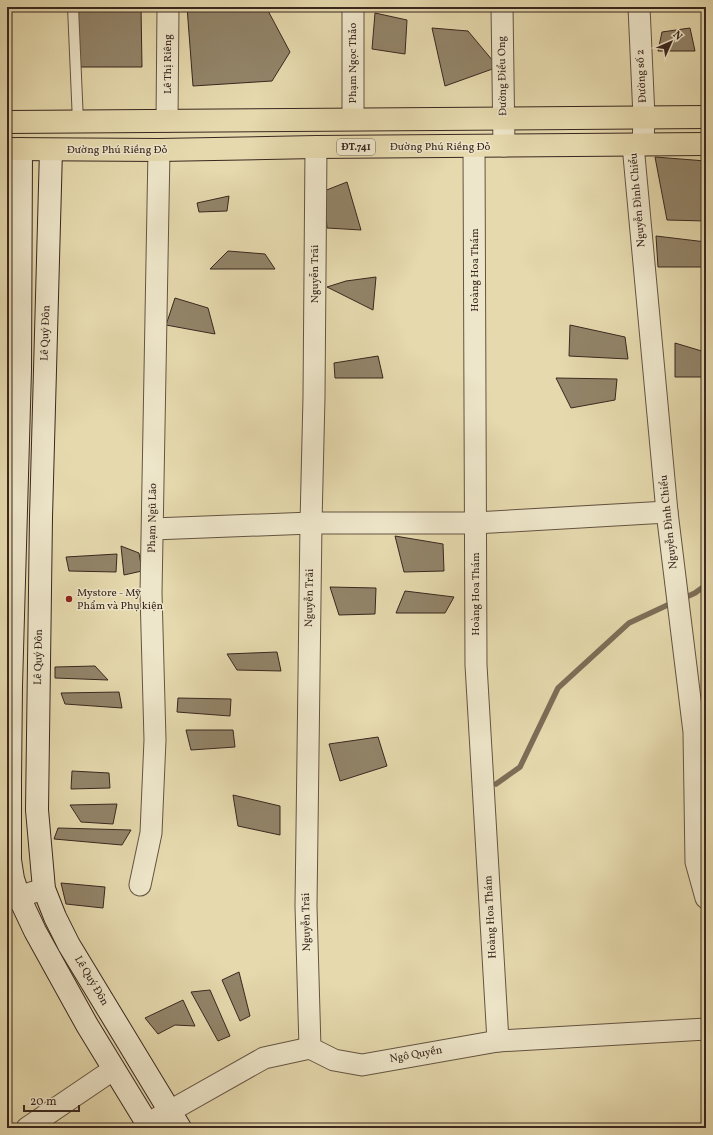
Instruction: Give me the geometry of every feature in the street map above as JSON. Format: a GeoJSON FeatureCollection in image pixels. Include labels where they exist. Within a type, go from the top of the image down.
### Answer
{"type":"FeatureCollection","features":[{"type":"Feature","properties":{"kind":"main road"},"geometry":{"type":"LineString","coordinates":[[148,1126],[76,1005],[35,931],[13,898],[13,879],[10,860],[10,618],[14,370],[14,122],[706,117]]}},
{"type":"Feature","properties":{"kind":"main road"},"geometry":{"type":"LineString","coordinates":[[51,150],[53,122]]}},
{"type":"Feature","properties":{"kind":"main road","name":"Đường Phú Riềng Đỏ"},"geometry":{"type":"LineString","coordinates":[[14,149],[159,150],[316,147],[706,144]]}},
{"type":"Feature","properties":{"kind":"main road","name":"Lê Quý Đôn"},"geometry":{"type":"LineString","coordinates":[[51,150],[41,517],[37,810],[44,889],[55,917],[69,945],[175,1120]]}},
{"type":"Feature","properties":{"kind":"street","name":"Lê Thị Riêng"},"geometry":{"type":"LineString","coordinates":[[167,121],[168,7]]}},
{"type":"Feature","properties":{"kind":"street","name":"Phạm Ngọc Thảo"},"geometry":{"type":"LineString","coordinates":[[353,7],[353,119]]}},
{"type":"Feature","properties":{"kind":"street","name":"Đường Điểu Ong"},"geometry":{"type":"LineString","coordinates":[[502,7],[504,146]]}},
{"type":"Feature","properties":{"kind":"street","name":"Đường số 2"},"geometry":{"type":"LineString","coordinates":[[638,145],[644,117],[639,7]]}},
{"type":"Feature","properties":{"kind":"street","name":"Nguyễn Đình Chiểu"},"geometry":{"type":"LineString","coordinates":[[638,145],[667,512],[694,732],[701,772],[696,862],[706,898]]}},
{"type":"Feature","properties":{"kind":"street","name":"Hoàng Hoa Thám"},"geometry":{"type":"LineString","coordinates":[[474,146],[476,665],[498,1040]]}},
{"type":"Feature","properties":{"kind":"street","name":"Nguyễn Trãi"},"geometry":{"type":"LineString","coordinates":[[310,1048],[306,906],[314,397],[316,147]]}},
{"type":"Feature","properties":{"kind":"street","name":"Phạm Ngũ Lão"},"geometry":{"type":"LineString","coordinates":[[140,885],[151,834],[155,740],[151,592],[159,150]]}},
{"type":"Feature","properties":{"kind":"street"},"geometry":{"type":"LineString","coordinates":[[153,529],[311,523],[475,523],[667,512]]}},
{"type":"Feature","properties":{"kind":"street"},"geometry":{"type":"LineString","coordinates":[[13,898],[44,889]]}},
{"type":"Feature","properties":{"kind":"street","name":"Ngô Quyền"},"geometry":{"type":"LineString","coordinates":[[310,1048],[334,1060],[362,1065],[498,1040],[706,1029]]}},
{"type":"Feature","properties":{"kind":"street"},"geometry":{"type":"LineString","coordinates":[[148,1126],[175,1120],[264,1058],[310,1048]]}},
{"type":"Feature","properties":{"kind":"street"},"geometry":{"type":"LineString","coordinates":[[27,1128],[114,1069]]}},
{"type":"Feature","properties":{"kind":"lane"},"geometry":{"type":"LineString","coordinates":[[73,7],[78,122]]}},
{"type":"Feature","properties":{"kind":"building"},"geometry":{"type":"Polygon","coordinates":[[[78,7],[141,7],[142,67],[79,67],[78,7]]]}},
{"type":"Feature","properties":{"kind":"building"},"geometry":{"type":"Polygon","coordinates":[[[187,7],[266,7],[290,52],[272,81],[193,86],[187,7]]]}},
{"type":"Feature","properties":{"kind":"building"},"geometry":{"type":"Polygon","coordinates":[[[375,13],[407,20],[405,54],[372,49],[375,13]]]}},
{"type":"Feature","properties":{"kind":"building"},"geometry":{"type":"Polygon","coordinates":[[[432,28],[468,31],[498,67],[445,86],[432,28]]]}},
{"type":"Feature","properties":{"kind":"building"},"geometry":{"type":"Polygon","coordinates":[[[690,28],[695,51],[658,51],[662,32],[690,28]]]}},
{"type":"Feature","properties":{"kind":"building"},"geometry":{"type":"Polygon","coordinates":[[[655,157],[706,161],[706,221],[667,220],[655,157]]]}},
{"type":"Feature","properties":{"kind":"building"},"geometry":{"type":"Polygon","coordinates":[[[347,182],[361,230],[327,228],[324,191],[347,182]]]}},
{"type":"Feature","properties":{"kind":"building"},"geometry":{"type":"Polygon","coordinates":[[[229,196],[227,211],[199,212],[197,203],[229,196]]]}},
{"type":"Feature","properties":{"kind":"building"},"geometry":{"type":"Polygon","coordinates":[[[656,236],[706,242],[706,267],[658,267],[656,236]]]}},
{"type":"Feature","properties":{"kind":"building"},"geometry":{"type":"Polygon","coordinates":[[[228,251],[265,254],[275,269],[210,269],[228,251]]]}},
{"type":"Feature","properties":{"kind":"building"},"geometry":{"type":"Polygon","coordinates":[[[376,277],[373,310],[327,287],[346,281],[376,277]]]}},
{"type":"Feature","properties":{"kind":"building"},"geometry":{"type":"Polygon","coordinates":[[[175,298],[208,308],[215,334],[166,325],[175,298]]]}},
{"type":"Feature","properties":{"kind":"building"},"geometry":{"type":"Polygon","coordinates":[[[570,325],[625,337],[628,359],[569,356],[570,325]]]}},
{"type":"Feature","properties":{"kind":"building"},"geometry":{"type":"Polygon","coordinates":[[[675,343],[706,353],[706,377],[675,377],[675,343]]]}},
{"type":"Feature","properties":{"kind":"building"},"geometry":{"type":"Polygon","coordinates":[[[378,356],[383,378],[335,378],[334,363],[378,356]]]}},
{"type":"Feature","properties":{"kind":"building"},"geometry":{"type":"Polygon","coordinates":[[[556,378],[617,379],[615,400],[571,408],[556,378]]]}},
{"type":"Feature","properties":{"kind":"building"},"geometry":{"type":"Polygon","coordinates":[[[395,536],[443,544],[444,571],[404,572],[395,536]]]}},
{"type":"Feature","properties":{"kind":"building"},"geometry":{"type":"Polygon","coordinates":[[[121,546],[139,553],[142,571],[124,575],[121,546]]]}},
{"type":"Feature","properties":{"kind":"building"},"geometry":{"type":"Polygon","coordinates":[[[117,554],[116,572],[69,571],[66,557],[117,554]]]}},
{"type":"Feature","properties":{"kind":"building"},"geometry":{"type":"Polygon","coordinates":[[[330,587],[376,588],[375,614],[339,615],[330,587]]]}},
{"type":"Feature","properties":{"kind":"building"},"geometry":{"type":"Polygon","coordinates":[[[405,591],[454,597],[445,613],[396,613],[405,591]]]}},
{"type":"Feature","properties":{"kind":"building"},"geometry":{"type":"Polygon","coordinates":[[[277,652],[281,671],[237,670],[227,654],[277,652]]]}},
{"type":"Feature","properties":{"kind":"building"},"geometry":{"type":"Polygon","coordinates":[[[95,666],[108,680],[55,678],[55,667],[95,666]]]}},
{"type":"Feature","properties":{"kind":"building"},"geometry":{"type":"Polygon","coordinates":[[[119,692],[122,708],[65,704],[61,693],[119,692]]]}},
{"type":"Feature","properties":{"kind":"building"},"geometry":{"type":"Polygon","coordinates":[[[178,698],[231,699],[230,716],[177,712],[178,698]]]}},
{"type":"Feature","properties":{"kind":"building"},"geometry":{"type":"Polygon","coordinates":[[[186,730],[233,730],[235,747],[191,750],[186,730]]]}},
{"type":"Feature","properties":{"kind":"building"},"geometry":{"type":"Polygon","coordinates":[[[378,737],[387,766],[340,781],[329,744],[378,737]]]}},
{"type":"Feature","properties":{"kind":"building"},"geometry":{"type":"Polygon","coordinates":[[[72,771],[109,773],[110,788],[71,789],[72,771]]]}},
{"type":"Feature","properties":{"kind":"building"},"geometry":{"type":"Polygon","coordinates":[[[233,795],[280,806],[280,835],[238,826],[233,795]]]}},
{"type":"Feature","properties":{"kind":"building"},"geometry":{"type":"Polygon","coordinates":[[[117,804],[113,824],[81,822],[70,805],[117,804]]]}},
{"type":"Feature","properties":{"kind":"building"},"geometry":{"type":"Polygon","coordinates":[[[58,828],[131,830],[122,845],[54,839],[58,828]]]}},
{"type":"Feature","properties":{"kind":"building"},"geometry":{"type":"Polygon","coordinates":[[[61,883],[105,887],[103,908],[66,904],[61,883]]]}},
{"type":"Feature","properties":{"kind":"building"},"geometry":{"type":"Polygon","coordinates":[[[239,972],[250,1016],[240,1021],[222,980],[239,972]]]}},
{"type":"Feature","properties":{"kind":"building"},"geometry":{"type":"Polygon","coordinates":[[[210,990],[230,1036],[218,1041],[191,992],[210,990]]]}},
{"type":"Feature","properties":{"kind":"building"},"geometry":{"type":"Polygon","coordinates":[[[183,1000],[195,1026],[175,1025],[158,1034],[145,1018],[183,1000]]]}},
{"type":"Feature","properties":{"kind":"waterway"},"geometry":{"type":"LineString","coordinates":[[682,599],[695,593],[706,585]]}},
{"type":"Feature","properties":{"kind":"waterway"},"geometry":{"type":"LineString","coordinates":[[496,784],[520,767],[558,688],[629,623],[674,602]]}},
{"type":"Feature","properties":{"kind":"place","name":"Mystore - Mỹ Phẩm và Phụ kiện"},"geometry":{"type":"Point","coordinates":[69,599]}}]}
